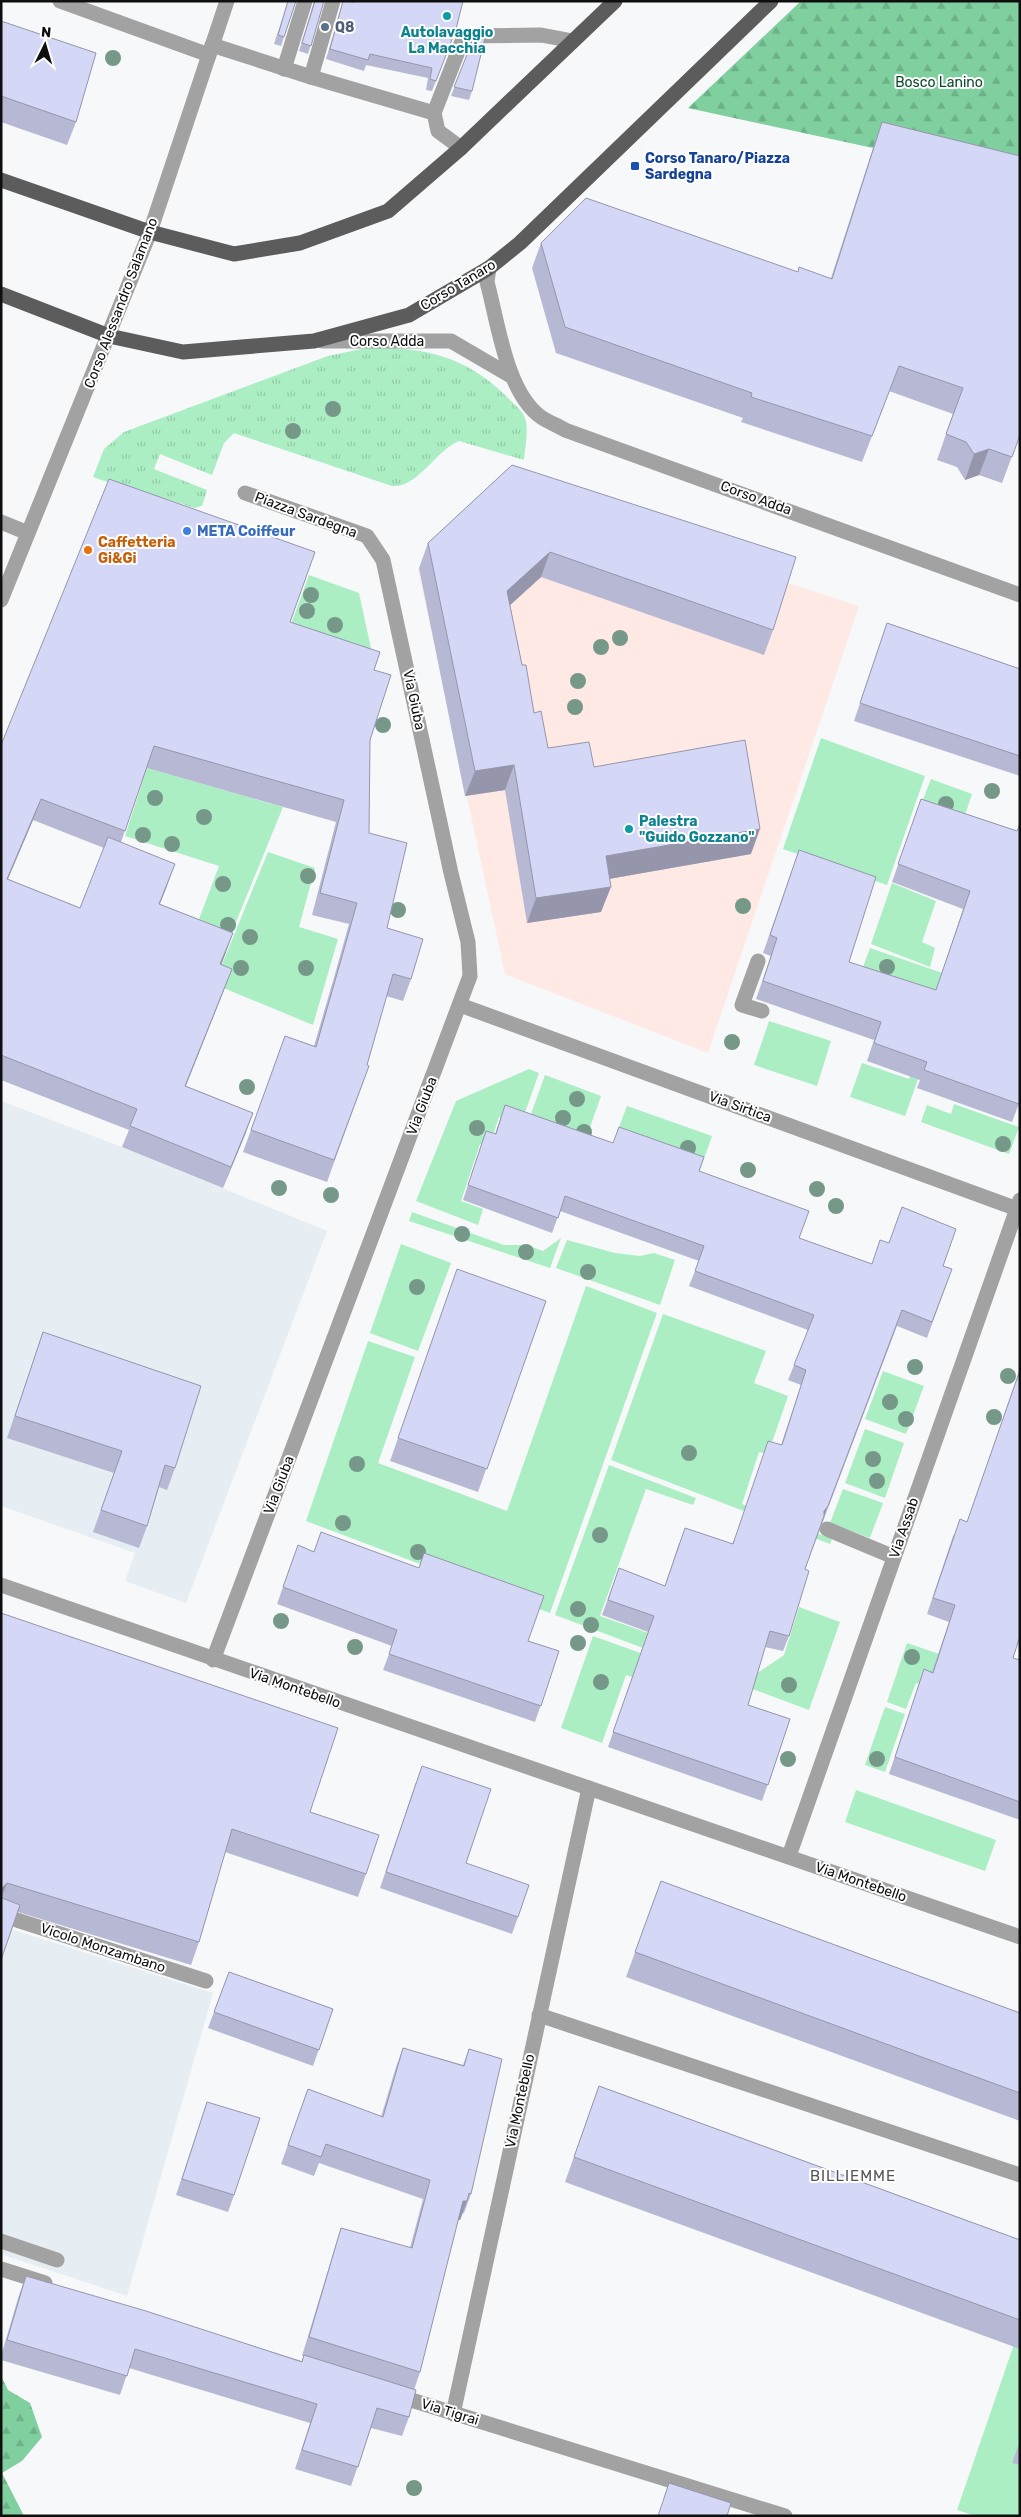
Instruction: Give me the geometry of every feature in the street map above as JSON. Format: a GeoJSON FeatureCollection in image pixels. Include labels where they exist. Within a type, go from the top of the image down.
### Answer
{"type":"FeatureCollection","features":[{"type":"Feature","properties":{"kind":"main road"},"geometry":{"type":"LineString","coordinates":[[1,180],[150,232],[234,254],[300,243],[388,210],[461,148],[615,1]]}},
{"type":"Feature","properties":{"kind":"main road","name":"Corso Tanaro"},"geometry":{"type":"LineString","coordinates":[[1,294],[109,336],[183,352],[314,341],[409,314],[489,268],[520,243],[771,1]]}},
{"type":"Feature","properties":{"kind":"street"},"geometry":{"type":"LineString","coordinates":[[60,1],[210,50],[284,69],[434,113]]}},
{"type":"Feature","properties":{"kind":"street","name":"Corso Alessandro Salamano"},"geometry":{"type":"LineString","coordinates":[[1,600],[150,232],[227,1]]}},
{"type":"Feature","properties":{"kind":"street"},"geometry":{"type":"LineString","coordinates":[[284,69],[305,1]]}},
{"type":"Feature","properties":{"kind":"street"},"geometry":{"type":"LineString","coordinates":[[311,78],[333,1]]}},
{"type":"Feature","properties":{"kind":"street"},"geometry":{"type":"LineString","coordinates":[[461,148],[438,131],[434,113],[464,36],[541,35],[572,42]]}},
{"type":"Feature","properties":{"kind":"street","name":"Corso Adda"},"geometry":{"type":"LineString","coordinates":[[489,268],[487,282],[511,376],[524,398],[540,416],[565,430],[1020,595]]}},
{"type":"Feature","properties":{"kind":"street","name":"Corso Adda"},"geometry":{"type":"LineString","coordinates":[[314,341],[451,341],[511,376]]}},
{"type":"Feature","properties":{"kind":"street","name":"Piazza Sardegna"},"geometry":{"type":"LineString","coordinates":[[245,493],[367,536]]}},
{"type":"Feature","properties":{"kind":"street"},"geometry":{"type":"LineString","coordinates":[[1,522],[28,533]]}},
{"type":"Feature","properties":{"kind":"street","name":"Via Giuba"},"geometry":{"type":"LineString","coordinates":[[213,1660],[470,976],[468,942],[449,864],[384,560],[367,536]]}},
{"type":"Feature","properties":{"kind":"street"},"geometry":{"type":"LineString","coordinates":[[758,961],[742,1005],[762,1011]]}},
{"type":"Feature","properties":{"kind":"street","name":"Via Sirtica"},"geometry":{"type":"LineString","coordinates":[[460,1005],[1019,1206]]}},
{"type":"Feature","properties":{"kind":"street","name":"Via Assab"},"geometry":{"type":"LineString","coordinates":[[789,1856],[1019,1206]]}},
{"type":"Feature","properties":{"kind":"street"},"geometry":{"type":"LineString","coordinates":[[827,1529],[894,1557]]}},
{"type":"Feature","properties":{"kind":"street","name":"Via Montebello"},"geometry":{"type":"LineString","coordinates":[[1,1585],[213,1660],[789,1856],[1020,1938]]}},
{"type":"Feature","properties":{"kind":"street","name":"Via Montebello"},"geometry":{"type":"LineString","coordinates":[[453,2414],[589,1788]]}},
{"type":"Feature","properties":{"kind":"street","name":"Vicolo Monzambano"},"geometry":{"type":"LineString","coordinates":[[1,1915],[206,1980]]}},
{"type":"Feature","properties":{"kind":"street"},"geometry":{"type":"LineString","coordinates":[[539,2015],[1020,2175]]}},
{"type":"Feature","properties":{"kind":"street"},"geometry":{"type":"LineString","coordinates":[[1,2241],[56,2260]]}},
{"type":"Feature","properties":{"kind":"street"},"geometry":{"type":"LineString","coordinates":[[1,2269],[57,2287]]}},
{"type":"Feature","properties":{"kind":"street","name":"Via Tigrai"},"geometry":{"type":"LineString","coordinates":[[377,2390],[785,2516]]}},
{"type":"Feature","properties":{"kind":"shaded area"},"geometry":{"type":"Polygon","coordinates":[[[503,490],[859,606],[708,1053],[505,974],[418,569],[503,490]]]}},
{"type":"Feature","properties":{"kind":"shaded area"},"geometry":{"type":"Polygon","coordinates":[[[1,1101],[122,1147],[327,1231],[186,1603],[125,1581],[135,1553],[1,1506],[1,1101]]]}},
{"type":"Feature","properties":{"kind":"shaded area"},"geometry":{"type":"Polygon","coordinates":[[[1,1926],[213,1993],[127,2296],[1,2254],[1,1926]]]}},
{"type":"Feature","properties":{"kind":"green space","name":"Bosco Lanino"},"geometry":{"type":"Polygon","coordinates":[[[801,1],[1020,1],[1020,184],[873,148],[688,108],[801,1]]]}},
{"type":"Feature","properties":{"kind":"green space"},"geometry":{"type":"Polygon","coordinates":[[[371,347],[427,352],[459,363],[475,371],[490,382],[524,415],[527,433],[524,460],[459,441],[442,452],[419,475],[401,485],[392,486],[234,433],[224,443],[212,475],[160,454],[154,469],[207,490],[202,506],[194,508],[167,499],[166,503],[93,477],[104,449],[124,432],[328,356],[371,347]]]}},
{"type":"Feature","properties":{"kind":"green space"},"geometry":{"type":"Polygon","coordinates":[[[309,575],[359,593],[375,667],[286,638],[309,575]]]}},
{"type":"Feature","properties":{"kind":"green space"},"geometry":{"type":"Polygon","coordinates":[[[821,738],[925,776],[887,885],[783,849],[821,738]]]}},
{"type":"Feature","properties":{"kind":"green space"},"geometry":{"type":"Polygon","coordinates":[[[147,768],[283,807],[225,949],[193,935],[219,866],[125,836],[147,768]]]}},
{"type":"Feature","properties":{"kind":"green space"},"geometry":{"type":"Polygon","coordinates":[[[931,779],[972,794],[960,830],[917,815],[931,779]]]}},
{"type":"Feature","properties":{"kind":"green space"},"geometry":{"type":"Polygon","coordinates":[[[268,852],[315,868],[299,927],[338,939],[313,1025],[214,984],[268,852]]]}},
{"type":"Feature","properties":{"kind":"green space"},"geometry":{"type":"Polygon","coordinates":[[[892,883],[936,901],[922,942],[935,948],[930,967],[871,944],[892,883]]]}},
{"type":"Feature","properties":{"kind":"green space"},"geometry":{"type":"Polygon","coordinates":[[[870,948],[954,977],[905,1116],[850,1097],[862,1063],[909,1079],[935,1005],[859,978],[870,948]]]}},
{"type":"Feature","properties":{"kind":"green space"},"geometry":{"type":"Polygon","coordinates":[[[769,1021],[831,1041],[817,1086],[754,1065],[769,1021]]]}},
{"type":"Feature","properties":{"kind":"green space"},"geometry":{"type":"Polygon","coordinates":[[[529,1069],[539,1073],[521,1124],[499,1117],[489,1147],[480,1144],[461,1201],[483,1209],[478,1225],[416,1201],[456,1101],[529,1069]]]}},
{"type":"Feature","properties":{"kind":"green space"},"geometry":{"type":"Polygon","coordinates":[[[545,1075],[601,1096],[583,1147],[527,1125],[545,1075]]]}},
{"type":"Feature","properties":{"kind":"green space"},"geometry":{"type":"Polygon","coordinates":[[[954,1104],[1019,1127],[1009,1154],[921,1122],[927,1105],[951,1114],[954,1104]]]}},
{"type":"Feature","properties":{"kind":"green space"},"geometry":{"type":"Polygon","coordinates":[[[627,1106],[712,1136],[700,1170],[615,1138],[627,1106]]]}},
{"type":"Feature","properties":{"kind":"green space"},"geometry":{"type":"Polygon","coordinates":[[[412,1212],[504,1245],[527,1245],[543,1251],[561,1238],[550,1268],[409,1221],[412,1212]]]}},
{"type":"Feature","properties":{"kind":"green space"},"geometry":{"type":"Polygon","coordinates":[[[567,1240],[615,1253],[640,1256],[654,1253],[675,1260],[660,1305],[556,1268],[567,1240]]]}},
{"type":"Feature","properties":{"kind":"green space"},"geometry":{"type":"Polygon","coordinates":[[[401,1244],[451,1263],[418,1351],[370,1333],[401,1244]]]}},
{"type":"Feature","properties":{"kind":"green space"},"geometry":{"type":"Polygon","coordinates":[[[586,1286],[657,1313],[550,1613],[306,1521],[368,1341],[415,1357],[378,1463],[507,1511],[586,1286]]]}},
{"type":"Feature","properties":{"kind":"green space"},"geometry":{"type":"Polygon","coordinates":[[[663,1314],[766,1351],[754,1383],[788,1396],[768,1454],[759,1452],[742,1504],[832,1539],[830,1544],[611,1460],[663,1314]]]}},
{"type":"Feature","properties":{"kind":"green space"},"geometry":{"type":"Polygon","coordinates":[[[883,1371],[924,1386],[906,1434],[865,1419],[883,1371]]]}},
{"type":"Feature","properties":{"kind":"green space"},"geometry":{"type":"Polygon","coordinates":[[[865,1429],[904,1443],[885,1498],[845,1483],[865,1429]]]}},
{"type":"Feature","properties":{"kind":"green space"},"geometry":{"type":"Polygon","coordinates":[[[609,1465],[696,1498],[693,1505],[646,1489],[600,1616],[759,1672],[784,1655],[799,1607],[840,1622],[809,1710],[555,1615],[609,1465]]]}},
{"type":"Feature","properties":{"kind":"green space"},"geometry":{"type":"Polygon","coordinates":[[[843,1489],[883,1503],[870,1538],[830,1523],[843,1489]]]}},
{"type":"Feature","properties":{"kind":"green space"},"geometry":{"type":"Polygon","coordinates":[[[593,1636],[699,1674],[692,1697],[626,1675],[602,1743],[561,1728],[593,1636]]]}},
{"type":"Feature","properties":{"kind":"green space"},"geometry":{"type":"Polygon","coordinates":[[[907,1643],[1010,1678],[997,1713],[916,1683],[906,1709],[887,1702],[907,1643]]]}},
{"type":"Feature","properties":{"kind":"green space"},"geometry":{"type":"Polygon","coordinates":[[[885,1707],[905,1714],[885,1772],[865,1765],[885,1707]]]}},
{"type":"Feature","properties":{"kind":"green space"},"geometry":{"type":"Polygon","coordinates":[[[856,1790],[996,1840],[985,1871],[845,1822],[856,1790]]]}},
{"type":"Feature","properties":{"kind":"green space"},"geometry":{"type":"Polygon","coordinates":[[[1020,2327],[1020,2516],[976,2516],[957,2510],[1020,2327]]]}},
{"type":"Feature","properties":{"kind":"green space"},"geometry":{"type":"Polygon","coordinates":[[[1,2376],[8,2390],[30,2403],[42,2437],[22,2461],[2,2473],[24,2516],[1,2516],[1,2376]]]}},
{"type":"Feature","properties":{"kind":"building"},"geometry":{"type":"Polygon","coordinates":[[[288,1],[296,1],[284,37],[278,35],[288,1]]]}},
{"type":"Feature","properties":{"kind":"building"},"geometry":{"type":"Polygon","coordinates":[[[315,1],[324,1],[311,46],[302,43],[315,1]]]}},
{"type":"Feature","properties":{"kind":"building"},"geometry":{"type":"Polygon","coordinates":[[[343,1],[463,1],[456,29],[436,81],[430,79],[432,68],[370,54],[368,60],[330,49],[343,1]]]}},
{"type":"Feature","properties":{"kind":"building"},"geometry":{"type":"Polygon","coordinates":[[[1,21],[96,53],[76,122],[1,96],[1,21]]]}},
{"type":"Feature","properties":{"kind":"building"},"geometry":{"type":"Polygon","coordinates":[[[474,37],[485,38],[472,91],[454,87],[474,37]]]}},
{"type":"Feature","properties":{"kind":"building"},"geometry":{"type":"Polygon","coordinates":[[[882,122],[1020,156],[1020,435],[1012,457],[989,449],[974,454],[966,442],[946,434],[963,388],[899,366],[872,436],[751,397],[752,393],[565,327],[541,243],[586,198],[798,272],[799,267],[832,279],[882,122]]]}},
{"type":"Feature","properties":{"kind":"building"},"geometry":{"type":"Polygon","coordinates":[[[512,465],[796,557],[773,630],[550,552],[507,591],[522,665],[526,665],[534,713],[541,711],[548,748],[589,742],[594,767],[745,740],[760,829],[606,856],[611,887],[536,898],[514,765],[475,771],[428,543],[512,465]]]}},
{"type":"Feature","properties":{"kind":"building"},"geometry":{"type":"Polygon","coordinates":[[[109,479],[315,552],[290,622],[380,652],[374,670],[391,675],[370,740],[369,833],[407,843],[387,928],[423,939],[411,979],[393,974],[367,1065],[369,1066],[334,1160],[251,1130],[285,1036],[316,1047],[341,960],[357,903],[320,893],[344,800],[154,746],[125,831],[41,799],[7,879],[80,908],[108,837],[175,864],[159,904],[233,933],[220,964],[232,969],[185,1086],[253,1113],[231,1167],[130,1126],[137,1109],[1,1055],[1,745],[109,479]]]}},
{"type":"Feature","properties":{"kind":"building"},"geometry":{"type":"Polygon","coordinates":[[[887,623],[1020,669],[1020,756],[860,703],[887,623]]]}},
{"type":"Feature","properties":{"kind":"building"},"geometry":{"type":"Polygon","coordinates":[[[921,799],[1017,831],[1020,824],[1019,1104],[924,1070],[927,1062],[874,1043],[881,1022],[763,981],[777,938],[770,935],[799,850],[876,877],[849,962],[936,990],[970,891],[898,864],[921,799]]]}},
{"type":"Feature","properties":{"kind":"building"},"geometry":{"type":"Polygon","coordinates":[[[505,1105],[613,1143],[619,1127],[704,1157],[699,1171],[809,1211],[799,1238],[872,1264],[880,1240],[889,1243],[902,1207],[956,1229],[943,1266],[952,1269],[932,1322],[902,1310],[828,1506],[824,1511],[824,1516],[805,1569],[809,1571],[789,1636],[770,1631],[748,1705],[790,1719],[768,1785],[613,1732],[654,1616],[608,1600],[619,1568],[665,1586],[685,1528],[733,1544],[768,1441],[782,1445],[806,1370],[794,1365],[814,1315],[695,1271],[704,1246],[565,1196],[558,1218],[468,1185],[486,1131],[496,1134],[505,1105]]]}},
{"type":"Feature","properties":{"kind":"building"},"geometry":{"type":"Polygon","coordinates":[[[457,1269],[546,1301],[487,1469],[398,1438],[457,1269]]]}},
{"type":"Feature","properties":{"kind":"building"},"geometry":{"type":"Polygon","coordinates":[[[43,1332],[201,1386],[175,1468],[165,1465],[147,1526],[101,1510],[122,1451],[15,1416],[43,1332]]]}},
{"type":"Feature","properties":{"kind":"building"},"geometry":{"type":"Polygon","coordinates":[[[1020,1370],[1020,1636],[1013,1658],[1020,1660],[1020,1802],[895,1757],[924,1669],[933,1673],[955,1605],[933,1598],[960,1519],[967,1522],[1020,1370]]]}},
{"type":"Feature","properties":{"kind":"building"},"geometry":{"type":"Polygon","coordinates":[[[321,1532],[419,1568],[424,1553],[544,1596],[528,1641],[559,1651],[541,1706],[389,1654],[397,1630],[283,1587],[298,1545],[314,1552],[321,1532]]]}},
{"type":"Feature","properties":{"kind":"building"},"geometry":{"type":"Polygon","coordinates":[[[1,1613],[338,1728],[310,1812],[379,1835],[366,1874],[232,1829],[199,1942],[7,1883],[1,1889],[1,1613]]]}},
{"type":"Feature","properties":{"kind":"building"},"geometry":{"type":"Polygon","coordinates":[[[422,1766],[491,1789],[466,1863],[529,1885],[518,1917],[386,1872],[422,1766]]]}},
{"type":"Feature","properties":{"kind":"building"},"geometry":{"type":"Polygon","coordinates":[[[661,1881],[1020,2013],[1020,2093],[635,1952],[661,1881]]]}},
{"type":"Feature","properties":{"kind":"building"},"geometry":{"type":"Polygon","coordinates":[[[1,1893],[2,1898],[20,1905],[1,1960],[1,1893]]]}},
{"type":"Feature","properties":{"kind":"building"},"geometry":{"type":"Polygon","coordinates":[[[229,1972],[333,2009],[319,2050],[214,2012],[229,1972]]]}},
{"type":"Feature","properties":{"kind":"building"},"geometry":{"type":"Polygon","coordinates":[[[403,2048],[464,2066],[469,2049],[502,2059],[471,2194],[469,2193],[467,2201],[463,2201],[420,2372],[309,2337],[341,2228],[412,2248],[430,2180],[326,2144],[321,2157],[288,2145],[308,2089],[383,2117],[403,2048]]]}},
{"type":"Feature","properties":{"kind":"building"},"geometry":{"type":"Polygon","coordinates":[[[599,2086],[1020,2240],[1020,2320],[574,2157],[599,2086]]]}},
{"type":"Feature","properties":{"kind":"building"},"geometry":{"type":"Polygon","coordinates":[[[207,2102],[260,2118],[234,2195],[182,2179],[207,2102]]]}},
{"type":"Feature","properties":{"kind":"building"},"geometry":{"type":"Polygon","coordinates":[[[26,2276],[146,2311],[302,2362],[304,2355],[416,2390],[409,2417],[377,2408],[358,2467],[302,2450],[317,2404],[135,2349],[127,2376],[7,2340],[26,2276]]]}},
{"type":"Feature","properties":{"kind":"building"},"geometry":{"type":"Polygon","coordinates":[[[669,2483],[731,2503],[727,2516],[658,2516],[669,2483]]]}},
{"type":"Feature","properties":{"kind":"place","name":"Autolavaggio La Macchia"},"geometry":{"type":"Point","coordinates":[447,16]}},
{"type":"Feature","properties":{"kind":"place","name":"Q8"},"geometry":{"type":"Point","coordinates":[325,27]}},
{"type":"Feature","properties":{"kind":"place","name":"Corso Tanaro/Piazza Sardegna"},"geometry":{"type":"Point","coordinates":[635,166]}},
{"type":"Feature","properties":{"kind":"place","name":"META Coiffeur"},"geometry":{"type":"Point","coordinates":[187,531]}},
{"type":"Feature","properties":{"kind":"place","name":"Caffetteria Gi&Gi"},"geometry":{"type":"Point","coordinates":[88,550]}},
{"type":"Feature","properties":{"kind":"place","name":"Palestra \"Guido Gozzano\""},"geometry":{"type":"Point","coordinates":[629,829]}},
{"type":"Feature","properties":{"kind":"district","name":"BILLIEMME"},"geometry":{"type":"Point","coordinates":[853,2176]}}]}
